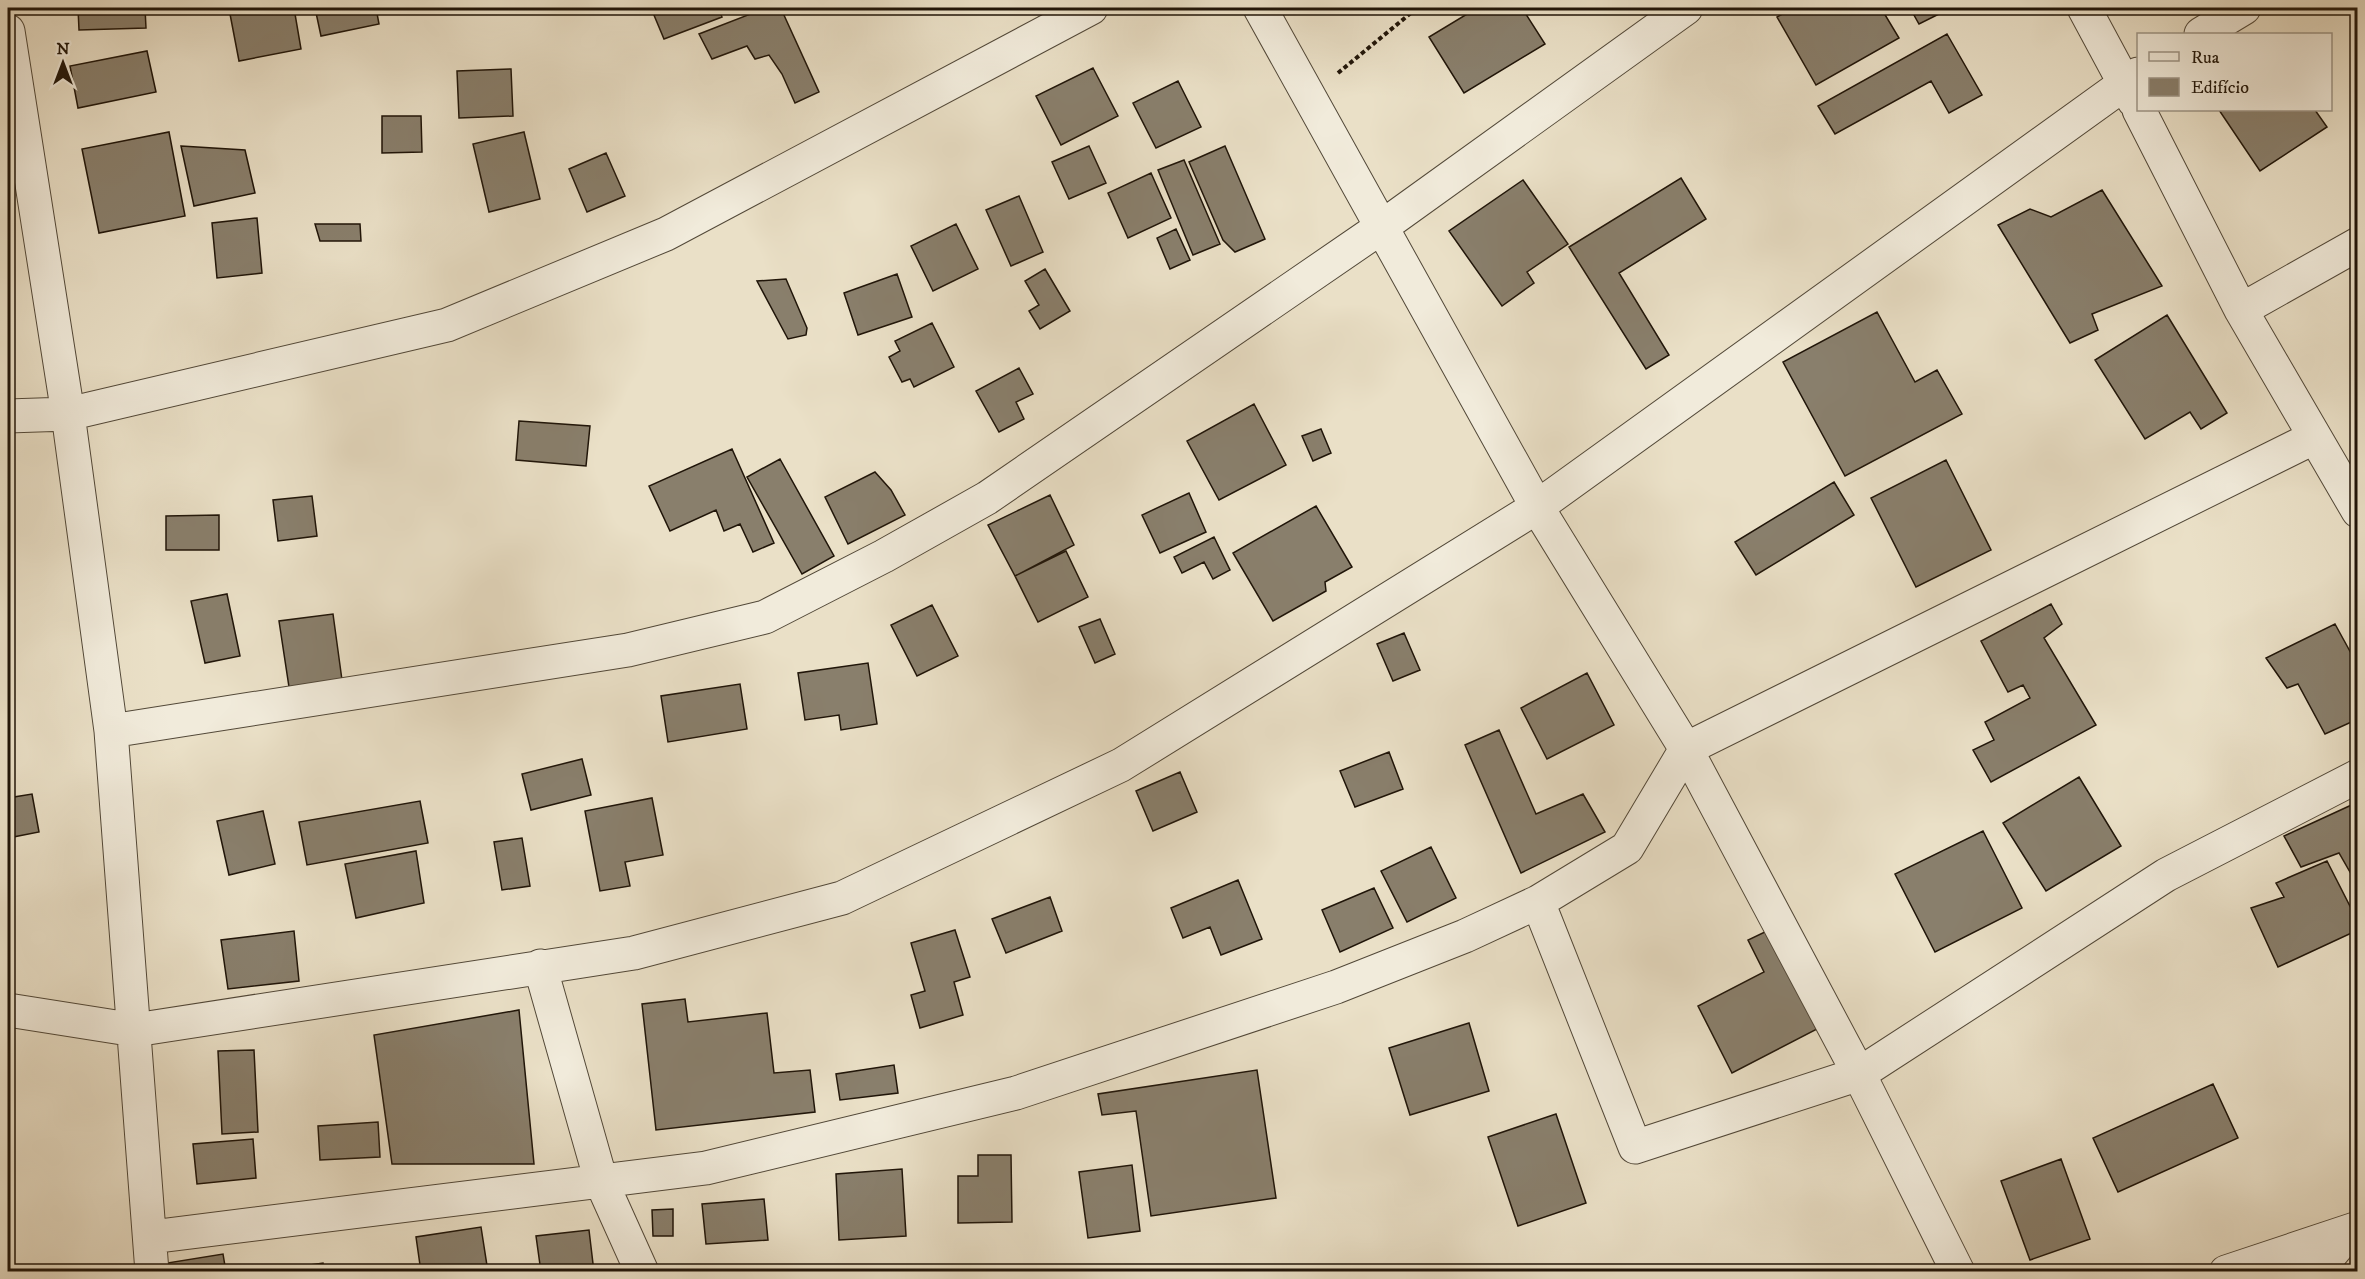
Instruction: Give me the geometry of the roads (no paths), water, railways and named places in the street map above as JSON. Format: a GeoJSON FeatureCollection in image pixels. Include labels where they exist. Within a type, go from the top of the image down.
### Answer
{"type":"FeatureCollection","features":[{"type":"Feature","properties":{"kind":"street"},"geometry":{"type":"LineString","coordinates":[[8,416],[68,414],[447,326],[666,234],[1090,8]]}},
{"type":"Feature","properties":{"kind":"street"},"geometry":{"type":"LineString","coordinates":[[1260,8],[1538,507],[1686,749],[1933,1216],[1958,1272]]}},
{"type":"Feature","properties":{"kind":"street"},"geometry":{"type":"LineString","coordinates":[[111,731],[628,650],[765,617],[884,556],[987,498],[1383,226],[1686,8]]}},
{"type":"Feature","properties":{"kind":"street"},"geometry":{"type":"LineString","coordinates":[[8,1010],[135,1030],[634,953],[842,898],[1121,765],[1538,507],[2135,94],[2084,8]]}},
{"type":"Feature","properties":{"kind":"street"},"geometry":{"type":"LineString","coordinates":[[2203,33],[2244,8]]}},
{"type":"Feature","properties":{"kind":"street"},"geometry":{"type":"LineString","coordinates":[[8,31],[68,414],[111,731],[152,1272]]}},
{"type":"Feature","properties":{"kind":"street"},"geometry":{"type":"LineString","coordinates":[[2143,111],[2241,310],[2313,438],[2358,511]]}},
{"type":"Feature","properties":{"kind":"street"},"geometry":{"type":"LineString","coordinates":[[2241,310],[2358,244]]}},
{"type":"Feature","properties":{"kind":"street"},"geometry":{"type":"LineString","coordinates":[[151,1237],[706,1168],[1016,1092],[1336,987],[1466,936],[1538,902],[1627,848],[1686,749],[2313,438]]}},
{"type":"Feature","properties":{"kind":"street"},"geometry":{"type":"LineString","coordinates":[[1538,902],[1635,1147],[1859,1074],[2166,875],[2358,776]]}},
{"type":"Feature","properties":{"kind":"street"},"geometry":{"type":"LineString","coordinates":[[540,966],[601,1181],[642,1272]]}},
{"type":"Feature","properties":{"kind":"street"},"geometry":{"type":"LineString","coordinates":[[2226,1272],[2354,1229]]}},
{"type":"Feature","properties":{"kind":"street"},"geometry":{"type":"LineString","coordinates":[[2316,1272],[2354,1229]]}}]}
